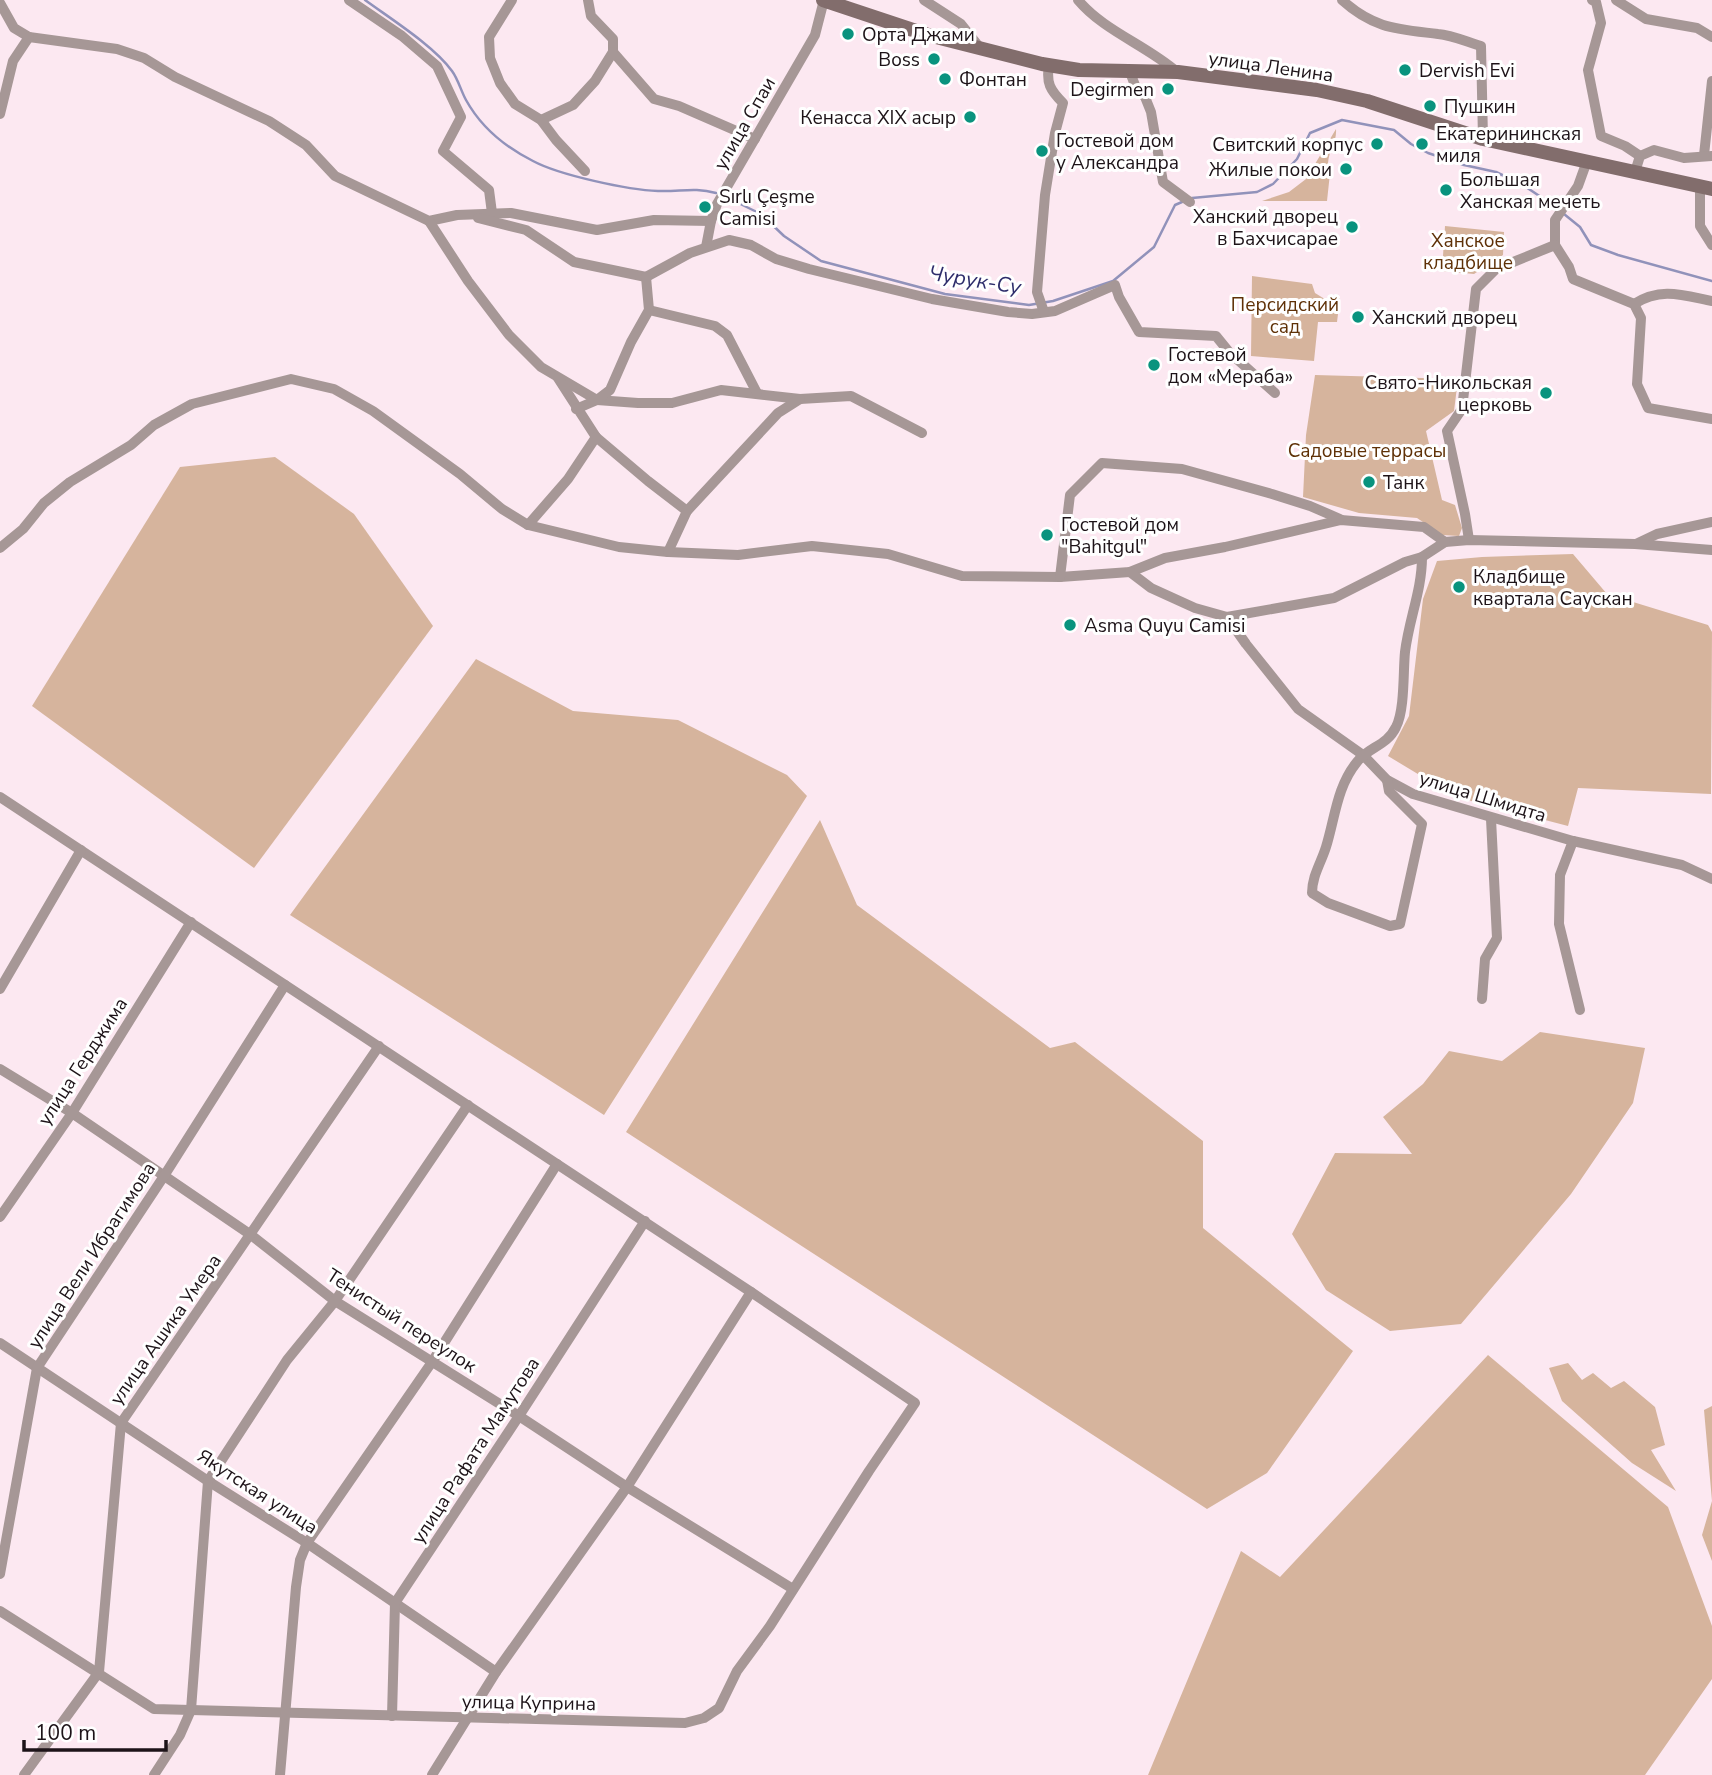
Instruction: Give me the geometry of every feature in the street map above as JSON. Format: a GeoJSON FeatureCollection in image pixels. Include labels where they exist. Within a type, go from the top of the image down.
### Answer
{"type":"FeatureCollection","features":[{"type":"Feature","properties":{"kind":"main road","name":"улица Ленина"},"geometry":{"type":"LineString","coordinates":[[823,0],[928,35],[1049,65],[1079,70],[1178,72],[1317,90],[1367,101],[1483,139],[1706,188]]}},
{"type":"Feature","properties":{"kind":"street"},"geometry":{"type":"LineString","coordinates":[[349,0],[402,36],[438,66],[461,117],[443,151],[489,190],[492,213]]}},
{"type":"Feature","properties":{"kind":"street"},"geometry":{"type":"LineString","coordinates":[[513,0],[489,37],[490,58],[500,83],[515,104],[541,120],[556,141],[585,171]]}},
{"type":"Feature","properties":{"kind":"street"},"geometry":{"type":"LineString","coordinates":[[541,120],[573,105],[595,80],[613,52],[613,39],[591,16],[588,0]]}},
{"type":"Feature","properties":{"kind":"street","name":"улица Спаи"},"geometry":{"type":"LineString","coordinates":[[706,247],[710,221],[717,204],[815,35],[823,0]]}},
{"type":"Feature","properties":{"kind":"street"},"geometry":{"type":"LineString","coordinates":[[924,0],[961,24],[981,50]]}},
{"type":"Feature","properties":{"kind":"street"},"geometry":{"type":"LineString","coordinates":[[1078,0],[1091,16],[1158,55],[1178,72]]}},
{"type":"Feature","properties":{"kind":"street"},"geometry":{"type":"LineString","coordinates":[[1342,0],[1358,15],[1383,26],[1441,34],[1481,46],[1483,139]]}},
{"type":"Feature","properties":{"kind":"street"},"geometry":{"type":"LineString","coordinates":[[1592,0],[1596,2],[1601,23],[1588,70],[1601,136],[1640,156]]}},
{"type":"Feature","properties":{"kind":"street"},"geometry":{"type":"LineString","coordinates":[[1616,0],[1646,19],[1697,28],[1712,37]]}},
{"type":"Feature","properties":{"kind":"street"},"geometry":{"type":"LineString","coordinates":[[0,3],[14,28]]}},
{"type":"Feature","properties":{"kind":"street"},"geometry":{"type":"LineString","coordinates":[[0,20],[29,37],[117,48],[144,58],[175,78],[269,121],[306,145],[335,176],[429,221],[468,281],[509,335],[541,367],[597,400],[672,403],[721,390],[800,399],[851,396],[922,433]]}},
{"type":"Feature","properties":{"kind":"street"},"geometry":{"type":"LineString","coordinates":[[0,114],[13,61],[29,37]]}},
{"type":"Feature","properties":{"kind":"street"},"geometry":{"type":"LineString","coordinates":[[613,52],[654,99],[679,106],[755,139]]}},
{"type":"Feature","properties":{"kind":"street"},"geometry":{"type":"LineString","coordinates":[[1043,306],[1037,292],[1045,195],[1063,103],[1052,92],[1046,80],[1049,65]]}},
{"type":"Feature","properties":{"kind":"street"},"geometry":{"type":"LineString","coordinates":[[1130,72],[1136,88],[1145,97],[1151,111],[1163,182],[1188,200]]}},
{"type":"Feature","properties":{"kind":"street"},"geometry":{"type":"LineString","coordinates":[[1634,172],[1640,156],[1654,150],[1684,158],[1708,156],[1712,81]]}},
{"type":"Feature","properties":{"kind":"street"},"geometry":{"type":"LineString","coordinates":[[1587,161],[1578,186],[1555,220],[1555,245],[1573,279],[1634,304],[1641,318],[1637,384],[1648,408],[1712,419]]}},
{"type":"Feature","properties":{"kind":"street"},"geometry":{"type":"LineString","coordinates":[[1706,188],[1700,226],[1712,244]]}},
{"type":"Feature","properties":{"kind":"street"},"geometry":{"type":"LineString","coordinates":[[429,221],[457,215],[511,213],[597,230],[654,220],[710,221]]}},
{"type":"Feature","properties":{"kind":"street"},"geometry":{"type":"LineString","coordinates":[[457,215],[494,220],[526,230],[574,262],[646,277],[690,253],[729,240],[751,245],[776,259],[809,269],[932,299],[1008,312],[1043,306],[1055,311],[1115,285],[1139,332],[1216,336],[1275,393]]}},
{"type":"Feature","properties":{"kind":"street"},"geometry":{"type":"LineString","coordinates":[[1469,540],[1447,431],[1462,409],[1476,289],[1496,269],[1555,245]]}},
{"type":"Feature","properties":{"kind":"street"},"geometry":{"type":"LineString","coordinates":[[576,409],[597,400],[610,390],[631,342],[649,310],[646,277]]}},
{"type":"Feature","properties":{"kind":"street"},"geometry":{"type":"LineString","coordinates":[[1634,304],[1648,295],[1672,292],[1712,301]]}},
{"type":"Feature","properties":{"kind":"street"},"geometry":{"type":"LineString","coordinates":[[649,310],[715,326],[727,335],[757,393]]}},
{"type":"Feature","properties":{"kind":"street"},"geometry":{"type":"LineString","coordinates":[[558,377],[596,437],[687,511]]}},
{"type":"Feature","properties":{"kind":"street"},"geometry":{"type":"LineString","coordinates":[[0,548],[23,529],[44,502],[131,445],[154,425],[192,404],[291,379],[334,389],[373,411],[460,474],[502,509],[528,525],[619,547],[738,555],[812,546],[888,554],[962,576],[1060,576],[1130,572],[1166,558],[1341,520]]}},
{"type":"Feature","properties":{"kind":"street"},"geometry":{"type":"LineString","coordinates":[[668,552],[687,511],[778,413],[800,399]]}},
{"type":"Feature","properties":{"kind":"street"},"geometry":{"type":"LineString","coordinates":[[528,525],[568,479],[596,437]]}},
{"type":"Feature","properties":{"kind":"street"},"geometry":{"type":"LineString","coordinates":[[1060,576],[1070,495],[1102,463],[1182,469],[1281,497],[1341,520],[1424,527],[1445,542]]}},
{"type":"Feature","properties":{"kind":"street"},"geometry":{"type":"LineString","coordinates":[[1635,544],[1657,534],[1712,522]]}},
{"type":"Feature","properties":{"kind":"street"},"geometry":{"type":"LineString","coordinates":[[1130,572],[1162,593],[1195,608],[1227,617],[1334,598],[1405,562],[1422,557],[1445,542],[1469,540],[1635,544],[1712,550]]}},
{"type":"Feature","properties":{"kind":"street"},"geometry":{"type":"LineString","coordinates":[[1387,780],[1389,792],[1422,824],[1400,924],[1390,926],[1328,903],[1311,893],[1312,881],[1325,849],[1340,792],[1354,765],[1363,755],[1381,746],[1397,726],[1405,649],[1422,579],[1422,557]]}},
{"type":"Feature","properties":{"kind":"street","name":"улица Шмидта"},"geometry":{"type":"LineString","coordinates":[[1227,617],[1245,644],[1298,709],[1363,755],[1387,780],[1413,794],[1491,819],[1573,841],[1682,865],[1712,879]]}},
{"type":"Feature","properties":{"kind":"street"},"geometry":{"type":"LineString","coordinates":[[0,797],[751,1292],[627,1487],[496,1672],[432,1775]]}},
{"type":"Feature","properties":{"kind":"street"},"geometry":{"type":"LineString","coordinates":[[1482,999],[1485,959],[1497,938],[1491,819]]}},
{"type":"Feature","properties":{"kind":"street"},"geometry":{"type":"LineString","coordinates":[[1573,841],[1560,875],[1559,924],[1580,1010]]}},
{"type":"Feature","properties":{"kind":"street"},"geometry":{"type":"LineString","coordinates":[[0,989],[81,850]]}},
{"type":"Feature","properties":{"kind":"street","name":"улица Герджима"},"geometry":{"type":"LineString","coordinates":[[0,1217],[72,1113],[191,922]]}},
{"type":"Feature","properties":{"kind":"street","name":"улица Вели Ибрагимова"},"geometry":{"type":"LineString","coordinates":[[0,1574],[37,1368],[164,1176],[285,985]]}},
{"type":"Feature","properties":{"kind":"street","name":"улица Ашика Умера"},"geometry":{"type":"LineString","coordinates":[[99,1672],[121,1423],[379,1046]]}},
{"type":"Feature","properties":{"kind":"street","name":"Тенистый переулок"},"geometry":{"type":"LineString","coordinates":[[0,1069],[72,1113],[251,1235],[335,1301],[793,1589]]}},
{"type":"Feature","properties":{"kind":"street"},"geometry":{"type":"LineString","coordinates":[[154,1775],[180,1735],[191,1710],[208,1481],[287,1360],[335,1301],[468,1105]]}},
{"type":"Feature","properties":{"kind":"street"},"geometry":{"type":"LineString","coordinates":[[280,1775],[296,1587],[300,1560],[307,1543],[432,1362],[557,1164]]}},
{"type":"Feature","properties":{"kind":"street","name":"улица Рафата Мамутова"},"geometry":{"type":"LineString","coordinates":[[395,1604],[645,1221]]}},
{"type":"Feature","properties":{"kind":"street","name":"улица Куприна"},"geometry":{"type":"LineString","coordinates":[[0,1611],[154,1709],[685,1723],[705,1718],[719,1709],[737,1671],[770,1626],[915,1403],[751,1292]]}},
{"type":"Feature","properties":{"kind":"street","name":"Якутская улица"},"geometry":{"type":"LineString","coordinates":[[0,1343],[307,1543],[496,1672]]}},
{"type":"Feature","properties":{"kind":"street"},"geometry":{"type":"LineString","coordinates":[[392,1716],[395,1604]]}},
{"type":"Feature","properties":{"kind":"street"},"geometry":{"type":"LineString","coordinates":[[24,1775],[99,1672]]}},
{"type":"Feature","properties":{"kind":"green space"},"geometry":{"type":"Polygon","coordinates":[[[1336,129],[1328,163],[1331,164],[1327,201],[1262,201],[1289,192],[1306,179],[1336,129]]]}},
{"type":"Feature","properties":{"kind":"green space","name":"Ханское кладбище"},"geometry":{"type":"Polygon","coordinates":[[[1445,226],[1504,232],[1503,255],[1474,274],[1442,271],[1445,226]]]}},
{"type":"Feature","properties":{"kind":"green space","name":"Персидский сад"},"geometry":{"type":"Polygon","coordinates":[[[1252,276],[1312,284],[1315,293],[1328,301],[1340,298],[1337,322],[1318,322],[1314,361],[1251,356],[1252,276]]]}},
{"type":"Feature","properties":{"kind":"green space","name":"Садовые террасы"},"geometry":{"type":"Polygon","coordinates":[[[1315,375],[1458,379],[1454,411],[1426,431],[1442,500],[1455,505],[1462,528],[1459,536],[1442,535],[1417,518],[1359,513],[1303,497],[1306,435],[1315,375]]]}},
{"type":"Feature","properties":{"kind":"green space"},"geometry":{"type":"Polygon","coordinates":[[[275,457],[354,514],[433,626],[254,868],[32,706],[180,467],[275,457]]]}},
{"type":"Feature","properties":{"kind":"green space"},"geometry":{"type":"Polygon","coordinates":[[[1573,554],[1607,594],[1708,625],[1712,632],[1711,794],[1578,788],[1568,826],[1456,797],[1388,756],[1409,716],[1423,599],[1437,561],[1573,554]]]}},
{"type":"Feature","properties":{"kind":"green space"},"geometry":{"type":"Polygon","coordinates":[[[476,659],[573,711],[678,720],[787,775],[807,796],[604,1115],[290,915],[476,659]]]}},
{"type":"Feature","properties":{"kind":"green space"},"geometry":{"type":"Polygon","coordinates":[[[820,820],[857,905],[1050,1048],[1075,1042],[1203,1141],[1203,1228],[1353,1351],[1267,1473],[1207,1509],[626,1132],[820,820]]]}},
{"type":"Feature","properties":{"kind":"green space"},"geometry":{"type":"Polygon","coordinates":[[[1540,1032],[1645,1048],[1633,1103],[1571,1194],[1461,1324],[1390,1331],[1326,1290],[1292,1234],[1335,1153],[1412,1154],[1383,1117],[1423,1084],[1449,1051],[1502,1061],[1540,1032]]]}},
{"type":"Feature","properties":{"kind":"green space"},"geometry":{"type":"Polygon","coordinates":[[[1488,1355],[1668,1507],[1712,1626],[1712,1679],[1645,1775],[1148,1775],[1241,1551],[1280,1577],[1488,1355]]]}},
{"type":"Feature","properties":{"kind":"green space"},"geometry":{"type":"Polygon","coordinates":[[[1568,1363],[1582,1380],[1593,1373],[1611,1388],[1624,1381],[1655,1407],[1665,1445],[1651,1450],[1676,1491],[1632,1463],[1562,1401],[1549,1368],[1568,1363]]]}},
{"type":"Feature","properties":{"kind":"green space"},"geometry":{"type":"Polygon","coordinates":[[[1712,1406],[1712,1501],[1704,1410],[1712,1406]]]}},
{"type":"Feature","properties":{"kind":"green space"},"geometry":{"type":"Polygon","coordinates":[[[1712,1501],[1712,1561],[1702,1535],[1712,1501]]]}},
{"type":"Feature","properties":{"kind":"waterway","name":"Чурук-Су"},"geometry":{"type":"LineString","coordinates":[[365,0],[434,52],[454,74],[466,100],[479,119],[503,143],[523,155],[559,171],[612,185],[645,190],[716,193]]}},
{"type":"Feature","properties":{"kind":"waterway","name":"Чурук-Су"},"geometry":{"type":"LineString","coordinates":[[1192,198],[1257,192],[1273,184],[1297,159],[1310,133],[1342,120],[1394,130],[1428,153],[1496,172],[1523,185],[1559,209]]}},
{"type":"Feature","properties":{"kind":"waterway","name":"Чурук-Су"},"geometry":{"type":"LineString","coordinates":[[728,198],[761,214],[784,236],[821,261],[945,294],[1029,305],[1053,301],[1113,281],[1154,247],[1175,205],[1182,202]]}},
{"type":"Feature","properties":{"kind":"waterway","name":"Чурук-Су"},"geometry":{"type":"LineString","coordinates":[[1564,214],[1580,227],[1591,245],[1712,281]]}},
{"type":"Feature","properties":{"kind":"place","name":"Орта Джами"},"geometry":{"type":"Point","coordinates":[848,34]}},
{"type":"Feature","properties":{"kind":"place","name":"Boss"},"geometry":{"type":"Point","coordinates":[934,59]}},
{"type":"Feature","properties":{"kind":"place","name":"Dervish Evi"},"geometry":{"type":"Point","coordinates":[1405,70]}},
{"type":"Feature","properties":{"kind":"place","name":"Фонтан"},"geometry":{"type":"Point","coordinates":[945,79]}},
{"type":"Feature","properties":{"kind":"place","name":"Degirmen"},"geometry":{"type":"Point","coordinates":[1168,89]}},
{"type":"Feature","properties":{"kind":"place","name":"Пушкин"},"geometry":{"type":"Point","coordinates":[1430,106]}},
{"type":"Feature","properties":{"kind":"place","name":"Кенасса XIX асыр"},"geometry":{"type":"Point","coordinates":[970,117]}},
{"type":"Feature","properties":{"kind":"place","name":"Свитский корпус"},"geometry":{"type":"Point","coordinates":[1377,144]}},
{"type":"Feature","properties":{"kind":"place","name":"Екатерининская миля"},"geometry":{"type":"Point","coordinates":[1422,144]}},
{"type":"Feature","properties":{"kind":"place","name":"Гостевой дом у Александра"},"geometry":{"type":"Point","coordinates":[1042,151]}},
{"type":"Feature","properties":{"kind":"place","name":"Жилые покои"},"geometry":{"type":"Point","coordinates":[1346,169]}},
{"type":"Feature","properties":{"kind":"place","name":"Большая Ханская мечеть"},"geometry":{"type":"Point","coordinates":[1446,190]}},
{"type":"Feature","properties":{"kind":"place","name":"Sırlı Çeşme Camisi"},"geometry":{"type":"Point","coordinates":[705,207]}},
{"type":"Feature","properties":{"kind":"place","name":"Ханский дворец в Бахчисарае"},"geometry":{"type":"Point","coordinates":[1352,227]}},
{"type":"Feature","properties":{"kind":"place","name":"Ханский дворец"},"geometry":{"type":"Point","coordinates":[1358,317]}},
{"type":"Feature","properties":{"kind":"place","name":"Гостевой дом «Мераба»"},"geometry":{"type":"Point","coordinates":[1154,365]}},
{"type":"Feature","properties":{"kind":"place","name":"Свято-Никольская церковь"},"geometry":{"type":"Point","coordinates":[1546,393]}},
{"type":"Feature","properties":{"kind":"place","name":"Танк"},"geometry":{"type":"Point","coordinates":[1369,482]}},
{"type":"Feature","properties":{"kind":"place","name":"Гостевой дом \"Bahitgul\""},"geometry":{"type":"Point","coordinates":[1047,535]}},
{"type":"Feature","properties":{"kind":"place","name":"Кладбище квартала Саускан"},"geometry":{"type":"Point","coordinates":[1459,587]}},
{"type":"Feature","properties":{"kind":"place","name":"Asma Quyu Camisi"},"geometry":{"type":"Point","coordinates":[1070,625]}}]}
